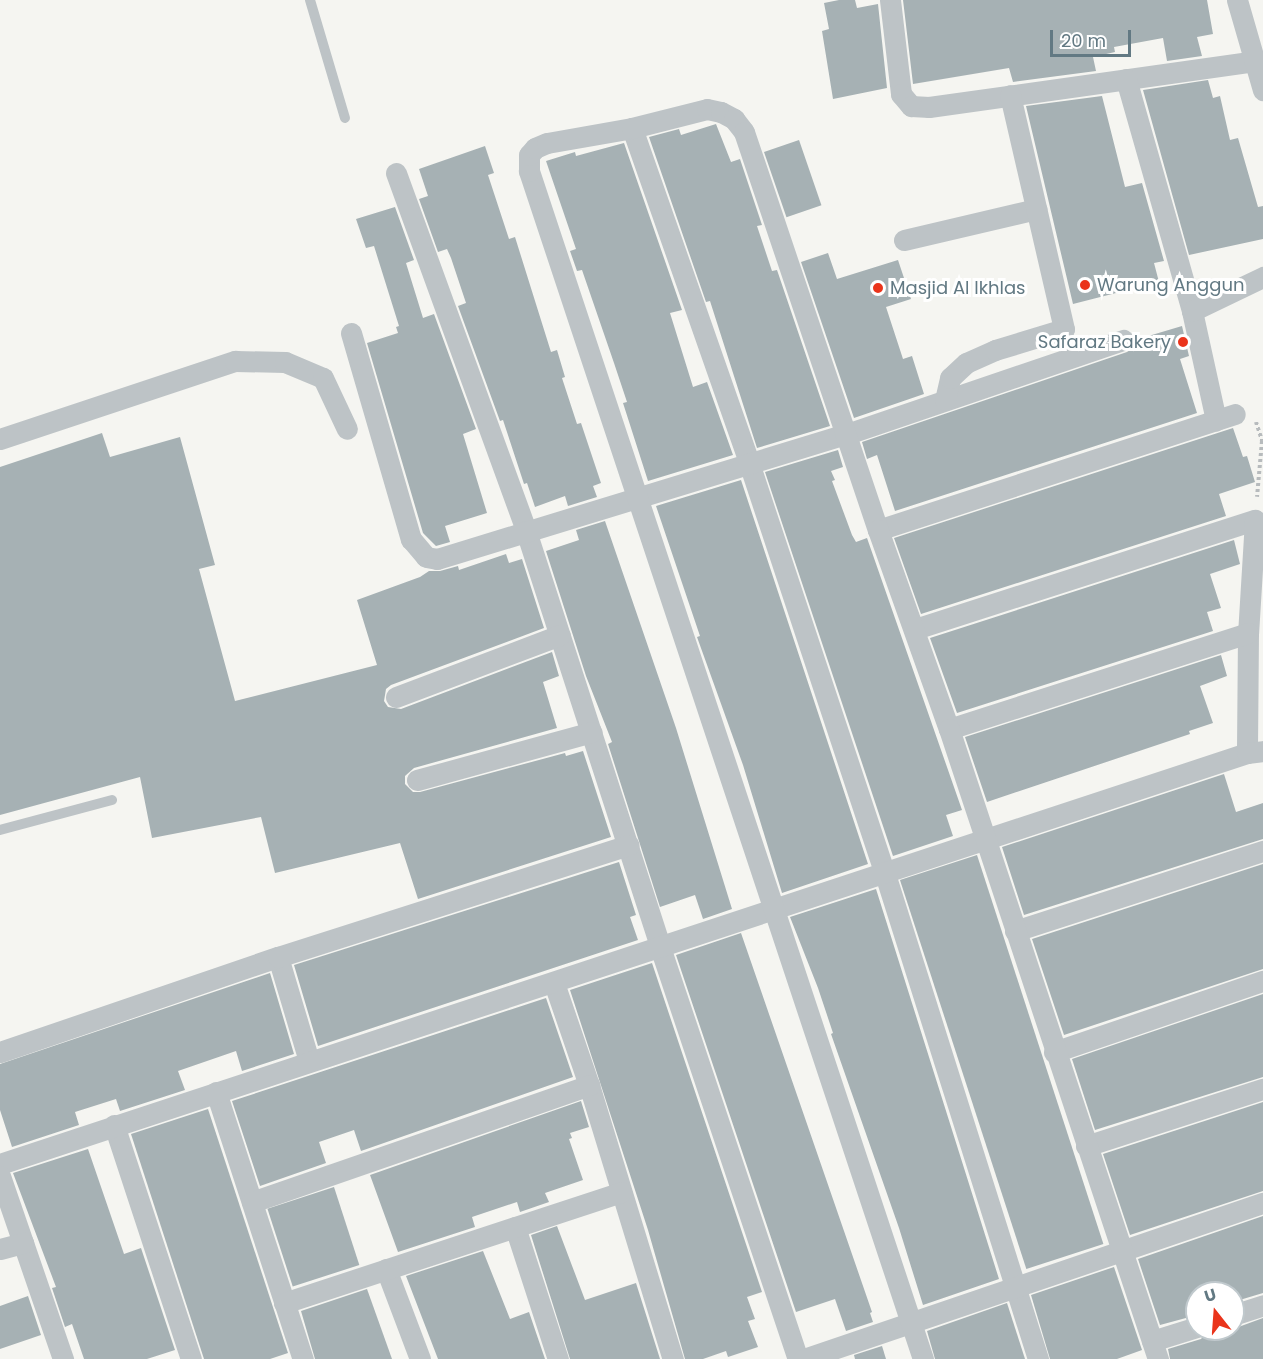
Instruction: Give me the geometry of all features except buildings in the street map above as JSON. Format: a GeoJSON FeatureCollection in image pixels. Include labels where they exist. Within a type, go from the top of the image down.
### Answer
{"type":"FeatureCollection","features":[{"type":"Feature","properties":{"kind":"street"},"geometry":{"type":"LineString","coordinates":[[890,0],[901,94],[911,105],[929,106],[1255,61]]}},
{"type":"Feature","properties":{"kind":"street"},"geometry":{"type":"LineString","coordinates":[[1237,0],[1263,90]]}},
{"type":"Feature","properties":{"kind":"street"},"geometry":{"type":"LineString","coordinates":[[878,530],[1225,417],[1126,80]]}},
{"type":"Feature","properties":{"kind":"street"},"geometry":{"type":"LineString","coordinates":[[945,400],[950,378],[966,363],[995,350],[1064,329],[1010,95]]}},
{"type":"Feature","properties":{"kind":"street"},"geometry":{"type":"LineString","coordinates":[[923,1359],[529,171],[529,155],[535,148],[547,143],[632,128],[707,109],[721,112],[734,119],[744,132],[878,530],[949,729],[1054,1052],[1155,1350],[1185,1334]]}},
{"type":"Feature","properties":{"kind":"street"},"geometry":{"type":"LineString","coordinates":[[632,128],[749,463],[885,874],[1038,1359]]}},
{"type":"Feature","properties":{"kind":"street"},"geometry":{"type":"LineString","coordinates":[[396,173],[526,531],[660,947],[798,1359]]}},
{"type":"Feature","properties":{"kind":"street"},"geometry":{"type":"LineString","coordinates":[[904,240],[1036,209]]}},
{"type":"Feature","properties":{"kind":"street"},"geometry":{"type":"LineString","coordinates":[[1192,311],[1263,277]]}},
{"type":"Feature","properties":{"kind":"street"},"geometry":{"type":"LineString","coordinates":[[351,333],[411,539],[417,550],[437,559],[847,434],[1123,340]]}},
{"type":"Feature","properties":{"kind":"street"},"geometry":{"type":"LineString","coordinates":[[0,439],[235,361],[285,362],[305,368],[323,378],[347,429]]}},
{"type":"Feature","properties":{"kind":"street"},"geometry":{"type":"LineString","coordinates":[[0,1164],[1255,752],[1248,633],[1255,520],[915,629]]}},
{"type":"Feature","properties":{"kind":"street"},"geometry":{"type":"LineString","coordinates":[[949,729],[1248,633]]}},
{"type":"Feature","properties":{"kind":"street"},"geometry":{"type":"LineString","coordinates":[[396,697],[560,635]]}},
{"type":"Feature","properties":{"kind":"street"},"geometry":{"type":"LineString","coordinates":[[417,780],[592,732]]}},
{"type":"Feature","properties":{"kind":"street"},"geometry":{"type":"LineString","coordinates":[[0,1052],[278,957],[629,845]]}},
{"type":"Feature","properties":{"kind":"street"},"geometry":{"type":"LineString","coordinates":[[1015,931],[1263,851]]}},
{"type":"Feature","properties":{"kind":"street"},"geometry":{"type":"LineString","coordinates":[[278,957],[309,1061]]}},
{"type":"Feature","properties":{"kind":"street"},"geometry":{"type":"LineString","coordinates":[[1054,1052],[1263,981]]}},
{"type":"Feature","properties":{"kind":"street"},"geometry":{"type":"LineString","coordinates":[[554,982],[589,1085],[673,1359]]}},
{"type":"Feature","properties":{"kind":"street"},"geometry":{"type":"LineString","coordinates":[[252,1202],[589,1085]]}},
{"type":"Feature","properties":{"kind":"street"},"geometry":{"type":"LineString","coordinates":[[1086,1146],[1263,1089]]}},
{"type":"Feature","properties":{"kind":"street"},"geometry":{"type":"LineString","coordinates":[[216,1092],[303,1359]]}},
{"type":"Feature","properties":{"kind":"street"},"geometry":{"type":"LineString","coordinates":[[114,1125],[191,1359]]}},
{"type":"Feature","properties":{"kind":"street"},"geometry":{"type":"LineString","coordinates":[[0,1176],[63,1359]]}},
{"type":"Feature","properties":{"kind":"street"},"geometry":{"type":"LineString","coordinates":[[284,1303],[621,1192]]}},
{"type":"Feature","properties":{"kind":"street"},"geometry":{"type":"LineString","coordinates":[[804,1359],[910,1321],[1263,1203]]}},
{"type":"Feature","properties":{"kind":"street"},"geometry":{"type":"LineString","coordinates":[[515,1227],[558,1359]]}},
{"type":"Feature","properties":{"kind":"street"},"geometry":{"type":"LineString","coordinates":[[0,1249],[23,1243]]}},
{"type":"Feature","properties":{"kind":"street"},"geometry":{"type":"LineString","coordinates":[[386,1269],[420,1359]]}},
{"type":"Feature","properties":{"kind":"street"},"geometry":{"type":"LineString","coordinates":[[1245,1311],[1263,1305]]}},
{"type":"Feature","properties":{"kind":"lane"},"geometry":{"type":"LineString","coordinates":[[310,0],[345,118]]}},
{"type":"Feature","properties":{"kind":"lane"},"geometry":{"type":"LineString","coordinates":[[0,830],[112,800]]}},
{"type":"Feature","properties":{"kind":"path"},"geometry":{"type":"LineString","coordinates":[[1225,417],[1244,413],[1252,417],[1259,426],[1262,441],[1255,520]]}},
{"type":"Feature","properties":{"kind":"place","name":"Warung Anggun"},"geometry":{"type":"Point","coordinates":[1085,285]}},
{"type":"Feature","properties":{"kind":"place","name":"Masjid Al Ikhlas"},"geometry":{"type":"Point","coordinates":[878,288]}},
{"type":"Feature","properties":{"kind":"place","name":"Safaraz Bakery"},"geometry":{"type":"Point","coordinates":[1183,342]}}]}
